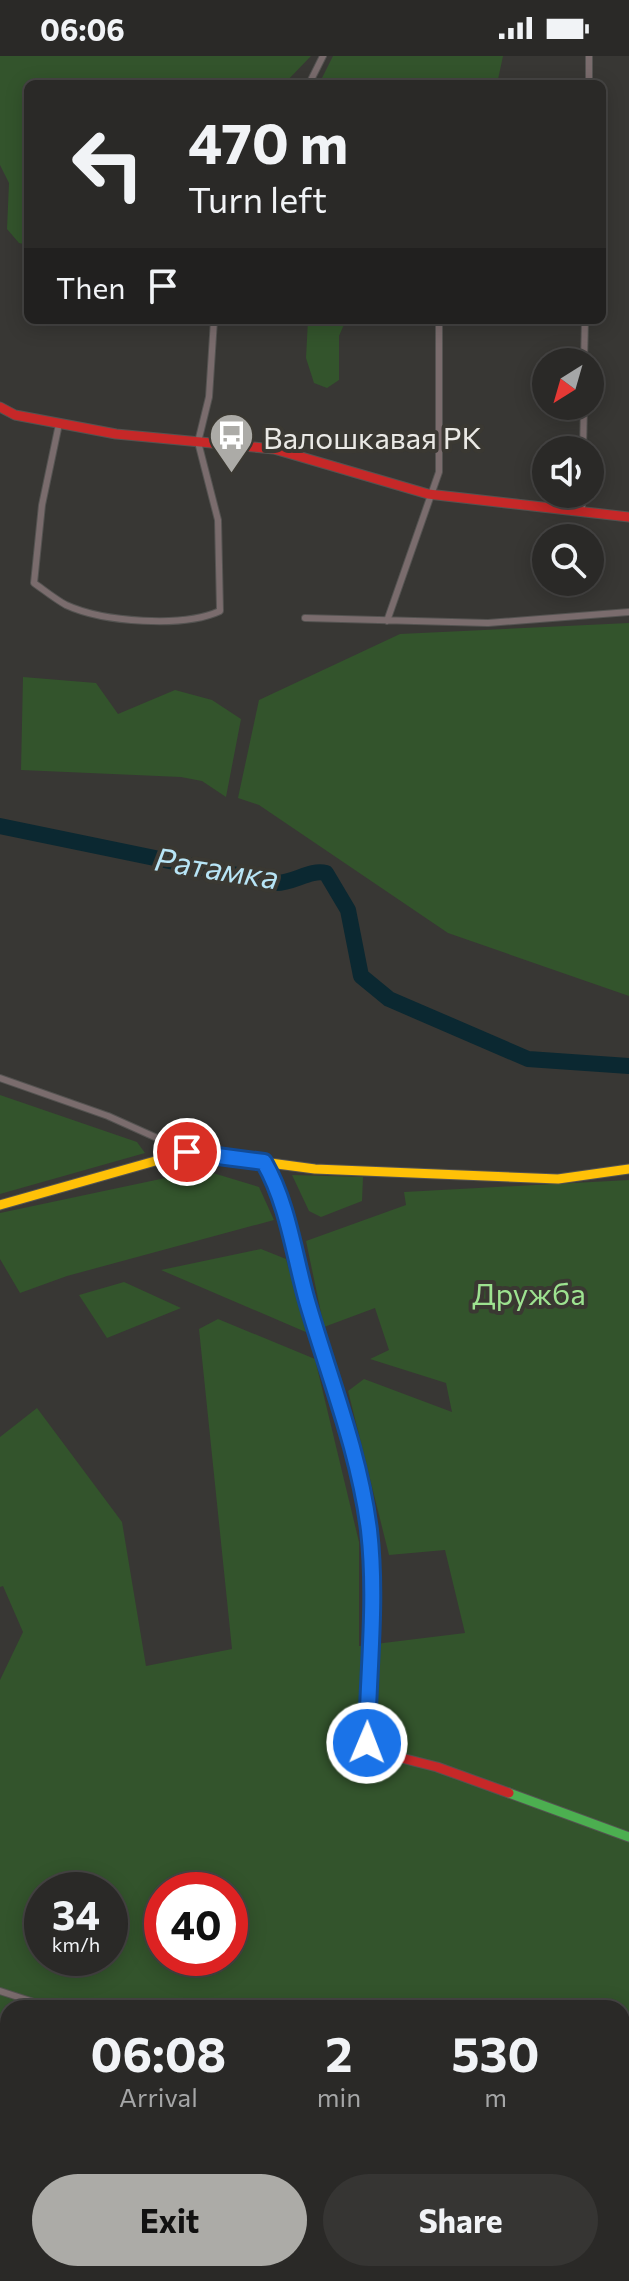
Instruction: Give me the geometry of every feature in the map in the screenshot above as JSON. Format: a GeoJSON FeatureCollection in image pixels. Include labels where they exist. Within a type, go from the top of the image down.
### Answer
{"type":"FeatureCollection","features":[{"type":"Feature","properties":{"kind":"street"},"geometry":{"type":"LineString","coordinates":[[311,80],[323,56]]}},
{"type":"Feature","properties":{"kind":"street"},"geometry":{"type":"LineString","coordinates":[[589,56],[589,80]]}},
{"type":"Feature","properties":{"kind":"street"},"geometry":{"type":"LineString","coordinates":[[59,424],[42,505],[34,583],[66,605],[111,617],[165,621],[206,618],[220,611],[218,520],[198,442],[209,397],[214,324]]}},
{"type":"Feature","properties":{"kind":"street"},"geometry":{"type":"LineString","coordinates":[[387,621],[428,494],[439,472],[439,324]]}},
{"type":"Feature","properties":{"kind":"street"},"geometry":{"type":"LineString","coordinates":[[584,348],[585,324]]}},
{"type":"Feature","properties":{"kind":"street"},"geometry":{"type":"LineString","coordinates":[[0,407],[15,415],[116,434],[274,449],[428,494],[629,517]]}},
{"type":"Feature","properties":{"kind":"street"},"geometry":{"type":"LineString","coordinates":[[305,618],[488,623],[629,612]]}},
{"type":"Feature","properties":{"kind":"street"},"geometry":{"type":"LineString","coordinates":[[0,1078],[108,1116],[187,1152],[315,1169],[558,1179],[604,1175],[629,1169]]}},
{"type":"Feature","properties":{"kind":"street"},"geometry":{"type":"LineString","coordinates":[[0,1205],[187,1152]]}},
{"type":"Feature","properties":{"kind":"street"},"geometry":{"type":"LineString","coordinates":[[264,1162],[274,1182],[292,1240],[362,1484],[369,1533],[372,1616],[367,1743],[374,1751],[437,1767],[629,1837]]}},
{"type":"Feature","properties":{"kind":"street"},"geometry":{"type":"LineString","coordinates":[[0,1991],[28,2000]]}},
{"type":"Feature","properties":{"kind":"green space"},"geometry":{"type":"Polygon","coordinates":[[[0,56],[311,56],[288,80],[24,80],[24,244],[19,243],[7,229],[9,183],[0,165],[0,56]]]}},
{"type":"Feature","properties":{"kind":"green space"},"geometry":{"type":"Polygon","coordinates":[[[333,56],[503,56],[498,80],[321,80],[333,56]]]}},
{"type":"Feature","properties":{"kind":"green space"},"geometry":{"type":"Polygon","coordinates":[[[308,324],[344,324],[339,336],[339,380],[327,388],[314,383],[306,358],[308,324]]]}},
{"type":"Feature","properties":{"kind":"green space"},"geometry":{"type":"Polygon","coordinates":[[[629,623],[629,996],[448,933],[259,805],[238,798],[259,700],[400,634],[629,623]]]}},
{"type":"Feature","properties":{"kind":"green space"},"geometry":{"type":"Polygon","coordinates":[[[23,677],[96,683],[118,714],[175,690],[212,700],[241,719],[226,797],[202,781],[181,777],[21,770],[23,677]]]}},
{"type":"Feature","properties":{"kind":"green space"},"geometry":{"type":"Polygon","coordinates":[[[0,1095],[137,1142],[145,1153],[0,1194],[0,1095]]]}},
{"type":"Feature","properties":{"kind":"green space"},"geometry":{"type":"Polygon","coordinates":[[[203,1170],[259,1187],[274,1220],[67,1276],[20,1293],[0,1259],[0,1213],[203,1170]]]}},
{"type":"Feature","properties":{"kind":"green space"},"geometry":{"type":"Polygon","coordinates":[[[292,1175],[363,1177],[362,1201],[321,1217],[309,1211],[292,1175]]]}},
{"type":"Feature","properties":{"kind":"green space","name":"Дружба"},"geometry":{"type":"Polygon","coordinates":[[[629,1180],[629,2000],[0,2000],[0,1680],[23,1632],[3,1586],[0,1587],[0,1437],[37,1408],[122,1522],[146,1666],[232,1649],[199,1329],[218,1319],[315,1359],[359,1542],[359,1646],[465,1633],[445,1550],[389,1555],[348,1391],[364,1379],[452,1412],[446,1383],[370,1359],[389,1350],[375,1308],[324,1327],[306,1241],[406,1205],[404,1192],[629,1180]]]}},
{"type":"Feature","properties":{"kind":"green space"},"geometry":{"type":"Polygon","coordinates":[[[261,1249],[286,1259],[308,1333],[161,1270],[261,1249]]]}},
{"type":"Feature","properties":{"kind":"green space"},"geometry":{"type":"Polygon","coordinates":[[[124,1282],[181,1308],[107,1338],[79,1295],[124,1282]]]}},
{"type":"Feature","properties":{"kind":"waterway","name":"Ратамка"},"geometry":{"type":"LineString","coordinates":[[0,826],[276,883],[326,873],[348,910],[361,976],[389,999],[528,1059],[629,1066]]}},
{"type":"Feature","properties":{"kind":"traffic: fast"},"geometry":{"type":"LineString","coordinates":[[509,1793],[629,1837]]}},
{"type":"Feature","properties":{"kind":"traffic: slow"},"geometry":{"type":"LineString","coordinates":[[0,1205],[187,1152],[315,1169],[558,1179],[629,1169]]}},
{"type":"Feature","properties":{"kind":"traffic: slow"},"geometry":{"type":"LineString","coordinates":[[264,1162],[284,1214],[349,1436],[364,1503],[372,1572]]}},
{"type":"Feature","properties":{"kind":"traffic: jam"},"geometry":{"type":"LineString","coordinates":[[0,407],[15,415],[116,434],[274,449],[428,494],[629,517]]}},
{"type":"Feature","properties":{"kind":"traffic: jam"},"geometry":{"type":"LineString","coordinates":[[372,1572],[367,1743],[374,1751],[437,1767],[509,1793]]}},
{"type":"Feature","properties":{"kind":"place","name":"Валошкавая РК"},"geometry":{"type":"Point","coordinates":[232,475]}},
{"type":"Feature","properties":{"kind":"route"},"geometry":{"type":"LineString","coordinates":[[187,1152],[224,1154],[264,1162],[274,1182],[292,1240],[362,1484],[369,1533],[372,1616],[367,1743]]}}]}
